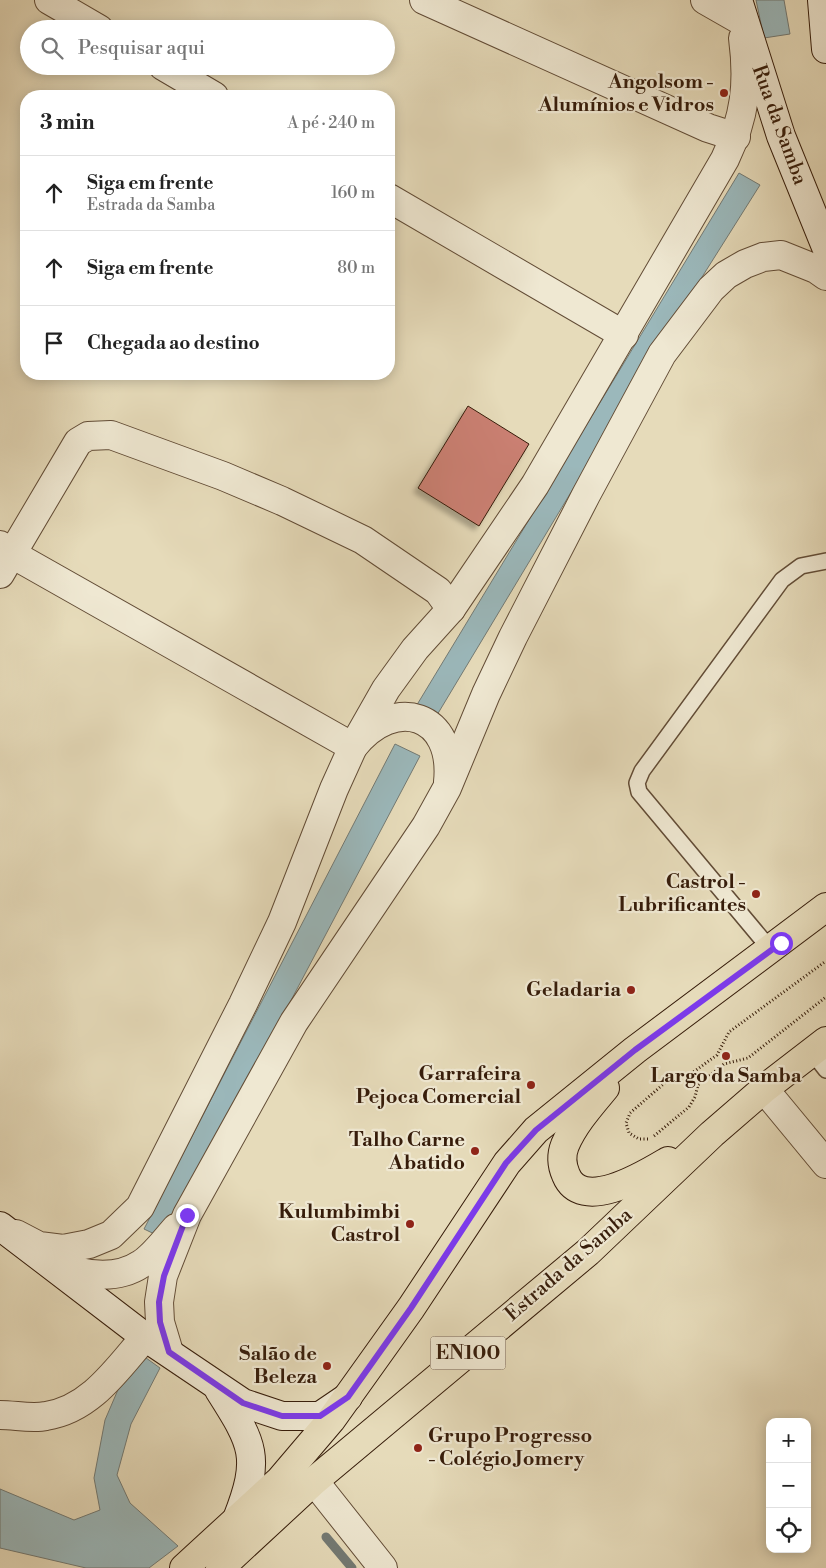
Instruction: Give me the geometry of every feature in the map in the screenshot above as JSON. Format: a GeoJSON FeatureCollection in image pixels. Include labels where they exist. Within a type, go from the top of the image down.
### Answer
{"type":"FeatureCollection","features":[{"type":"Feature","properties":{"kind":"main road","name":"Estrada da Samba"},"geometry":{"type":"LineString","coordinates":[[217,1562],[237,1519],[280,1480],[348,1397],[411,1308],[506,1163],[536,1130],[635,1050],[826,907]]}},
{"type":"Feature","properties":{"kind":"main road"},"geometry":{"type":"LineString","coordinates":[[635,1050],[585,1112],[564,1146],[562,1165],[569,1182],[585,1191],[602,1192],[640,1178],[712,1134]]}},
{"type":"Feature","properties":{"kind":"main road","name":"Estrada da Samba"},"geometry":{"type":"LineString","coordinates":[[217,1562],[588,1252],[712,1134],[764,1089],[821,1054]]}},
{"type":"Feature","properties":{"kind":"street"},"geometry":{"type":"LineString","coordinates":[[49,0],[83,20]]}},
{"type":"Feature","properties":{"kind":"street"},"geometry":{"type":"LineString","coordinates":[[424,0],[708,128],[736,137]]}},
{"type":"Feature","properties":{"kind":"street"},"geometry":{"type":"LineString","coordinates":[[0,1226],[39,1246],[62,1249],[89,1244],[111,1234],[140,1207],[282,922],[334,789],[354,747],[386,689],[415,649],[451,609],[535,485],[712,183],[736,137],[744,108],[748,72],[738,7],[706,0]]}},
{"type":"Feature","properties":{"kind":"street"},"geometry":{"type":"LineString","coordinates":[[822,0],[826,49]]}},
{"type":"Feature","properties":{"kind":"street","name":"Rua da Samba"},"geometry":{"type":"LineString","coordinates":[[738,7],[781,136],[826,247]]}},
{"type":"Feature","properties":{"kind":"street"},"geometry":{"type":"LineString","coordinates":[[178,75],[204,90]]}},
{"type":"Feature","properties":{"kind":"street"},"geometry":{"type":"LineString","coordinates":[[395,201],[624,335]]}},
{"type":"Feature","properties":{"kind":"street"},"geometry":{"type":"LineString","coordinates":[[169,1352],[160,1322],[159,1302],[164,1276],[187,1215],[294,1022],[426,826],[447,788],[486,694],[517,628],[586,494],[662,354],[711,288],[726,275],[744,264],[763,257],[781,255],[816,269],[826,276]]}},
{"type":"Feature","properties":{"kind":"street"},"geometry":{"type":"LineString","coordinates":[[354,747],[4,558],[78,442],[88,436],[111,435],[282,500],[363,540],[438,591],[451,609]]}},
{"type":"Feature","properties":{"kind":"street"},"geometry":{"type":"LineString","coordinates":[[354,747],[365,732],[387,718],[415,718],[428,725],[439,735],[447,751],[449,766],[447,788]]}},
{"type":"Feature","properties":{"kind":"street"},"geometry":{"type":"LineString","coordinates":[[764,1089],[826,1164]]}},
{"type":"Feature","properties":{"kind":"street"},"geometry":{"type":"LineString","coordinates":[[50,1262],[75,1273],[99,1275],[123,1271],[141,1264],[187,1215]]}},
{"type":"Feature","properties":{"kind":"street"},"geometry":{"type":"LineString","coordinates":[[0,1226],[50,1262],[145,1337],[243,1403],[282,1416],[320,1416],[348,1397]]}},
{"type":"Feature","properties":{"kind":"street"},"geometry":{"type":"LineString","coordinates":[[0,1415],[44,1417],[70,1410],[87,1400],[145,1337]]}},
{"type":"Feature","properties":{"kind":"street"},"geometry":{"type":"LineString","coordinates":[[214,1383],[240,1423],[252,1454],[249,1489],[237,1519]]}},
{"type":"Feature","properties":{"kind":"street"},"geometry":{"type":"LineString","coordinates":[[314,1481],[383,1568]]}},
{"type":"Feature","properties":{"kind":"lane"},"geometry":{"type":"LineString","coordinates":[[771,950],[639,792],[636,783],[642,771],[782,580],[802,566],[826,561]]}},
{"type":"Feature","properties":{"kind":"path"},"geometry":{"type":"LineString","coordinates":[[826,961],[729,1032],[717,1055],[692,1073],[667,1081],[630,1113],[626,1122],[629,1133],[644,1140],[654,1136],[688,1107],[695,1097],[698,1085],[724,1064],[748,1058],[826,998]]}},
{"type":"Feature","properties":{"kind":"water"},"geometry":{"type":"Polygon","coordinates":[[[756,0],[784,0],[790,34],[764,38],[756,0]]]}},
{"type":"Feature","properties":{"kind":"water"},"geometry":{"type":"Polygon","coordinates":[[[739,173],[760,185],[668,331],[434,720],[415,708],[739,173]]]}},
{"type":"Feature","properties":{"kind":"water"},"geometry":{"type":"Polygon","coordinates":[[[395,744],[420,756],[165,1239],[144,1229],[395,744]]]}},
{"type":"Feature","properties":{"kind":"water"},"geometry":{"type":"Polygon","coordinates":[[[135,1350],[160,1368],[131,1424],[117,1475],[130,1503],[178,1546],[149,1568],[86,1568],[0,1548],[0,1489],[74,1520],[100,1510],[94,1478],[105,1420],[135,1350]]]}},
{"type":"Feature","properties":{"kind":"building"},"geometry":{"type":"Polygon","coordinates":[[[468,406],[529,444],[479,526],[418,488],[468,406]]]}},
{"type":"Feature","properties":{"kind":"waterway"},"geometry":{"type":"LineString","coordinates":[[326,1537],[352,1568]]}},
{"type":"Feature","properties":{"kind":"place","name":"Angolsom - Alumínios e Vidros"},"geometry":{"type":"Point","coordinates":[724,93]}},
{"type":"Feature","properties":{"kind":"place","name":"Castrol - Lubrificantes"},"geometry":{"type":"Point","coordinates":[756,894]}},
{"type":"Feature","properties":{"kind":"place","name":"Geladaria"},"geometry":{"type":"Point","coordinates":[631,990]}},
{"type":"Feature","properties":{"kind":"place","name":"Largo da Samba"},"geometry":{"type":"Point","coordinates":[726,1056]}},
{"type":"Feature","properties":{"kind":"place","name":"Garrafeira Pejoca Comercial"},"geometry":{"type":"Point","coordinates":[531,1085]}},
{"type":"Feature","properties":{"kind":"place","name":"Talho Carne Abatido"},"geometry":{"type":"Point","coordinates":[475,1151]}},
{"type":"Feature","properties":{"kind":"place","name":"Kulumbimbi Castrol"},"geometry":{"type":"Point","coordinates":[410,1224]}},
{"type":"Feature","properties":{"kind":"place","name":"Salão de Beleza"},"geometry":{"type":"Point","coordinates":[327,1366]}},
{"type":"Feature","properties":{"kind":"place","name":"Grupo Progresso - Colégio Jomery"},"geometry":{"type":"Point","coordinates":[418,1448]}},
{"type":"Feature","properties":{"kind":"route"},"geometry":{"type":"LineString","coordinates":[[187,1215],[164,1276],[159,1302],[160,1322],[169,1352],[243,1403],[282,1416],[320,1416],[348,1397],[411,1308],[506,1163],[536,1130],[635,1050],[781,943]]}}]}
